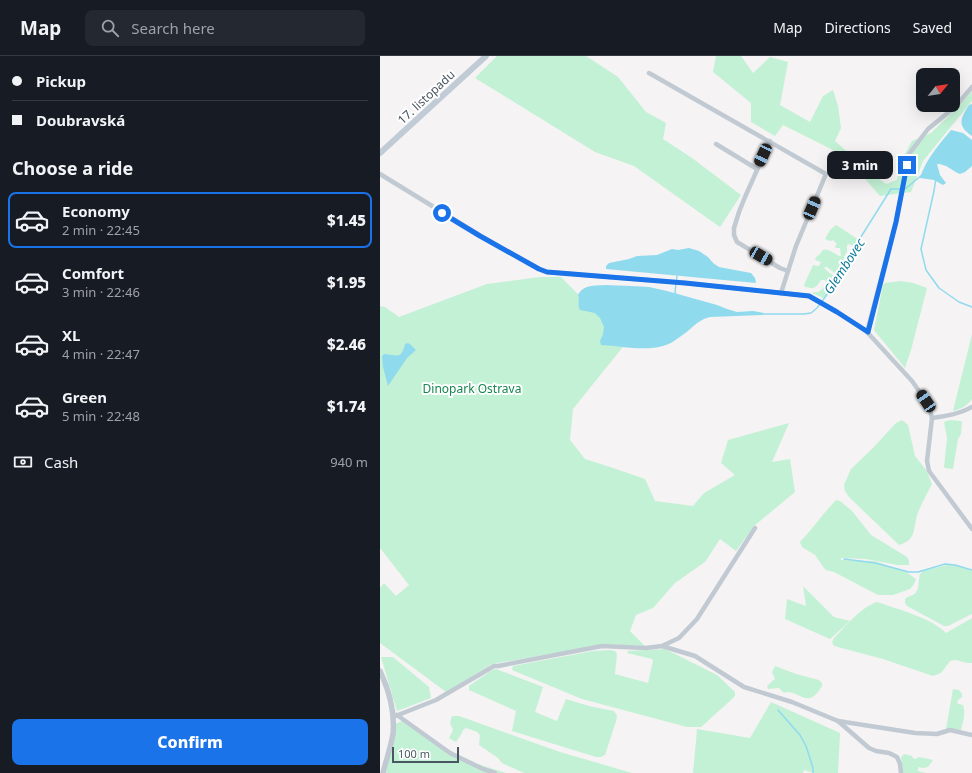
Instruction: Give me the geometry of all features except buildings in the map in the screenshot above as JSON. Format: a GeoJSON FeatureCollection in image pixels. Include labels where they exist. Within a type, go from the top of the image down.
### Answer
{"type":"FeatureCollection","features":[{"type":"Feature","properties":{"kind":"main road","name":"17. listopadu"},"geometry":{"type":"LineString","coordinates":[[380,153],[486,56]]}},
{"type":"Feature","properties":{"kind":"street"},"geometry":{"type":"LineString","coordinates":[[649,73],[826,174],[796,246],[781,293]]}},
{"type":"Feature","properties":{"kind":"street"},"geometry":{"type":"LineString","coordinates":[[868,332],[896,222],[909,154],[928,130],[955,107],[972,87]]}},
{"type":"Feature","properties":{"kind":"street"},"geometry":{"type":"LineString","coordinates":[[770,141],[739,212],[734,228],[734,235],[737,242],[780,268],[788,271]]}},
{"type":"Feature","properties":{"kind":"street"},"geometry":{"type":"LineString","coordinates":[[716,144],[757,168]]}},
{"type":"Feature","properties":{"kind":"street"},"geometry":{"type":"LineString","coordinates":[[380,174],[480,236],[547,272],[685,283],[809,296],[837,312],[868,332],[912,381],[926,401],[932,418],[927,461],[929,471],[972,529]]}},
{"type":"Feature","properties":{"kind":"street"},"geometry":{"type":"LineString","coordinates":[[932,418],[957,414],[972,407]]}},
{"type":"Feature","properties":{"kind":"street"},"geometry":{"type":"LineString","coordinates":[[395,716],[436,700],[494,666],[602,646],[646,648],[662,646],[679,638],[696,618],[755,528]]}},
{"type":"Feature","properties":{"kind":"street"},"geometry":{"type":"LineString","coordinates":[[662,646],[695,656],[744,687],[792,702],[838,721],[916,733],[937,734],[950,730],[972,735]]}},
{"type":"Feature","properties":{"kind":"street"},"geometry":{"type":"LineString","coordinates":[[380,671],[386,684],[395,716],[393,734],[383,773]]}},
{"type":"Feature","properties":{"kind":"street"},"geometry":{"type":"LineString","coordinates":[[395,716],[450,753],[494,773]]}},
{"type":"Feature","properties":{"kind":"street"},"geometry":{"type":"LineString","coordinates":[[838,721],[869,748],[876,752],[889,753],[897,757],[900,764],[901,773]]}},
{"type":"Feature","properties":{"kind":"green space"},"geometry":{"type":"Polygon","coordinates":[[[497,56],[586,56],[618,77],[646,112],[666,123],[663,139],[692,158],[741,195],[720,227],[634,166],[595,152],[475,78],[497,56]]]}},
{"type":"Feature","properties":{"kind":"green space"},"geometry":{"type":"Polygon","coordinates":[[[716,56],[741,56],[753,73],[770,57],[788,62],[780,105],[810,122],[823,96],[833,90],[838,106],[841,128],[835,141],[871,173],[886,184],[897,180],[901,161],[912,141],[931,133],[953,112],[960,112],[960,105],[972,91],[972,101],[923,161],[911,192],[880,196],[845,156],[783,125],[775,136],[751,122],[751,103],[713,72],[716,56]]]}},
{"type":"Feature","properties":{"kind":"green space"},"geometry":{"type":"Polygon","coordinates":[[[836,225],[859,240],[857,246],[855,247],[849,244],[847,245],[847,252],[844,257],[844,262],[837,275],[827,267],[824,267],[835,278],[827,289],[826,295],[823,298],[812,293],[821,290],[826,282],[825,280],[821,280],[814,288],[805,287],[804,285],[813,265],[819,266],[821,262],[815,260],[823,250],[829,250],[841,256],[840,248],[836,248],[835,246],[837,244],[833,240],[830,241],[825,239],[830,230],[836,225]]]}},
{"type":"Feature","properties":{"kind":"green space","name":"Dinopark Ostrava"},"geometry":{"type":"Polygon","coordinates":[[[540,277],[561,277],[626,343],[573,409],[570,440],[585,459],[645,479],[655,501],[693,506],[704,493],[735,475],[721,463],[728,440],[789,423],[772,462],[790,459],[795,492],[754,526],[736,551],[720,539],[705,562],[675,583],[653,608],[636,615],[630,631],[645,646],[607,644],[492,664],[446,692],[380,643],[380,588],[384,583],[396,596],[409,585],[380,548],[380,306],[385,307],[399,317],[487,284],[540,277]]]}},
{"type":"Feature","properties":{"kind":"green space"},"geometry":{"type":"Polygon","coordinates":[[[901,281],[927,288],[905,368],[874,330],[883,285],[885,283],[901,281]]]}},
{"type":"Feature","properties":{"kind":"green space"},"geometry":{"type":"Polygon","coordinates":[[[972,334],[972,399],[964,407],[953,411],[972,334]]]}},
{"type":"Feature","properties":{"kind":"green space"},"geometry":{"type":"Polygon","coordinates":[[[902,420],[908,425],[915,456],[926,470],[932,484],[917,515],[912,536],[907,542],[899,545],[849,497],[845,491],[844,485],[851,469],[896,423],[902,420]]]}},
{"type":"Feature","properties":{"kind":"green space"},"geometry":{"type":"Polygon","coordinates":[[[950,420],[962,422],[961,434],[958,439],[953,469],[944,467],[947,438],[944,422],[950,420]]]}},
{"type":"Feature","properties":{"kind":"green space"},"geometry":{"type":"Polygon","coordinates":[[[836,500],[840,501],[852,511],[871,535],[907,557],[909,565],[897,565],[866,559],[841,558],[841,560],[875,561],[906,572],[916,579],[910,589],[893,595],[878,595],[834,572],[826,570],[815,555],[802,547],[800,542],[836,500]]]}},
{"type":"Feature","properties":{"kind":"green space"},"geometry":{"type":"Polygon","coordinates":[[[951,564],[972,571],[972,614],[948,626],[944,626],[907,606],[905,599],[917,591],[920,574],[923,571],[951,564]]]}},
{"type":"Feature","properties":{"kind":"green space"},"geometry":{"type":"Polygon","coordinates":[[[803,586],[834,617],[850,621],[830,639],[785,619],[787,599],[806,606],[803,586]]]}},
{"type":"Feature","properties":{"kind":"green space"},"geometry":{"type":"Polygon","coordinates":[[[877,602],[923,618],[946,633],[972,618],[972,663],[956,660],[950,661],[941,673],[933,676],[883,659],[834,646],[832,642],[834,638],[860,612],[871,604],[877,602]]]}},
{"type":"Feature","properties":{"kind":"green space"},"geometry":{"type":"Polygon","coordinates":[[[665,649],[717,675],[735,692],[735,696],[701,727],[687,727],[582,699],[512,670],[513,666],[593,651],[610,650],[615,651],[617,654],[615,674],[648,683],[653,661],[652,659],[627,653],[628,651],[665,649]]]}},
{"type":"Feature","properties":{"kind":"green space"},"geometry":{"type":"Polygon","coordinates":[[[381,657],[393,657],[429,687],[431,698],[397,711],[381,657]]]}},
{"type":"Feature","properties":{"kind":"green space"},"geometry":{"type":"Polygon","coordinates":[[[775,666],[796,674],[819,680],[822,683],[822,686],[814,696],[810,698],[803,697],[792,692],[784,693],[779,688],[768,689],[767,686],[775,679],[772,672],[775,666]]]}},
{"type":"Feature","properties":{"kind":"green space"},"geometry":{"type":"Polygon","coordinates":[[[496,669],[543,687],[535,712],[557,721],[566,699],[589,706],[614,711],[617,716],[616,721],[605,755],[596,757],[512,731],[516,711],[469,690],[469,686],[492,670],[496,669]]]}},
{"type":"Feature","properties":{"kind":"green space"},"geometry":{"type":"Polygon","coordinates":[[[953,689],[959,690],[962,694],[962,697],[957,703],[963,705],[964,708],[964,718],[961,730],[946,729],[953,689]]]}},
{"type":"Feature","properties":{"kind":"green space"},"geometry":{"type":"Polygon","coordinates":[[[771,702],[840,733],[838,773],[813,773],[804,770],[803,773],[693,773],[697,729],[750,738],[771,702]]]}},
{"type":"Feature","properties":{"kind":"green space"},"geometry":{"type":"Polygon","coordinates":[[[452,716],[459,716],[560,752],[632,773],[524,773],[502,763],[498,758],[479,745],[480,735],[477,732],[466,728],[463,730],[456,742],[449,738],[453,730],[450,723],[452,716]]]}},
{"type":"Feature","properties":{"kind":"green space"},"geometry":{"type":"Polygon","coordinates":[[[402,721],[468,761],[506,773],[386,773],[395,724],[402,721]]]}},
{"type":"Feature","properties":{"kind":"green space"},"geometry":{"type":"Polygon","coordinates":[[[904,754],[912,756],[915,759],[919,757],[933,760],[928,767],[918,768],[918,771],[926,773],[903,773],[901,757],[904,754]]]}},
{"type":"Feature","properties":{"kind":"water"},"geometry":{"type":"Polygon","coordinates":[[[972,104],[972,136],[964,129],[962,125],[962,118],[969,105],[972,104]]]}},
{"type":"Feature","properties":{"kind":"water"},"geometry":{"type":"Polygon","coordinates":[[[951,130],[963,133],[972,140],[972,166],[960,174],[947,166],[937,164],[940,175],[946,183],[943,185],[934,180],[920,178],[929,159],[951,130]]]}},
{"type":"Feature","properties":{"kind":"water"},"geometry":{"type":"Polygon","coordinates":[[[689,248],[699,251],[719,267],[751,273],[755,278],[756,283],[606,269],[606,266],[609,263],[637,256],[657,255],[672,249],[678,250],[689,248]]]}},
{"type":"Feature","properties":{"kind":"water"},"geometry":{"type":"Polygon","coordinates":[[[605,285],[649,287],[717,305],[737,312],[753,311],[764,313],[762,315],[710,317],[699,322],[674,341],[658,347],[639,348],[601,345],[600,341],[604,327],[600,318],[595,313],[580,310],[578,295],[580,291],[586,287],[605,285]]]}},
{"type":"Feature","properties":{"kind":"water"},"geometry":{"type":"Polygon","coordinates":[[[408,343],[416,350],[407,358],[388,386],[382,356],[384,354],[400,354],[404,349],[405,344],[408,343]]]}},
{"type":"Feature","properties":{"kind":"waterway","name":"Glembovec"},"geometry":{"type":"LineString","coordinates":[[762,314],[804,314],[811,313],[817,308],[837,281],[854,248],[891,189],[905,189],[922,175]]}},
{"type":"Feature","properties":{"kind":"waterway"},"geometry":{"type":"LineString","coordinates":[[936,178],[921,249],[926,270],[939,288],[959,302],[972,307]]}},
{"type":"Feature","properties":{"kind":"waterway","name":"Glembovec"},"geometry":{"type":"LineString","coordinates":[[676,295],[677,276]]}},
{"type":"Feature","properties":{"kind":"waterway"},"geometry":{"type":"LineString","coordinates":[[844,559],[875,563],[909,572],[918,572],[945,564],[972,570]]}},
{"type":"Feature","properties":{"kind":"waterway"},"geometry":{"type":"LineString","coordinates":[[778,710],[800,735],[806,746],[813,768],[813,773]]}},
{"type":"Feature","properties":{"kind":"route"},"geometry":{"type":"LineString","coordinates":[[442,213],[480,236],[547,272],[685,283],[809,296],[868,332],[896,222],[907,165]]}}]}
